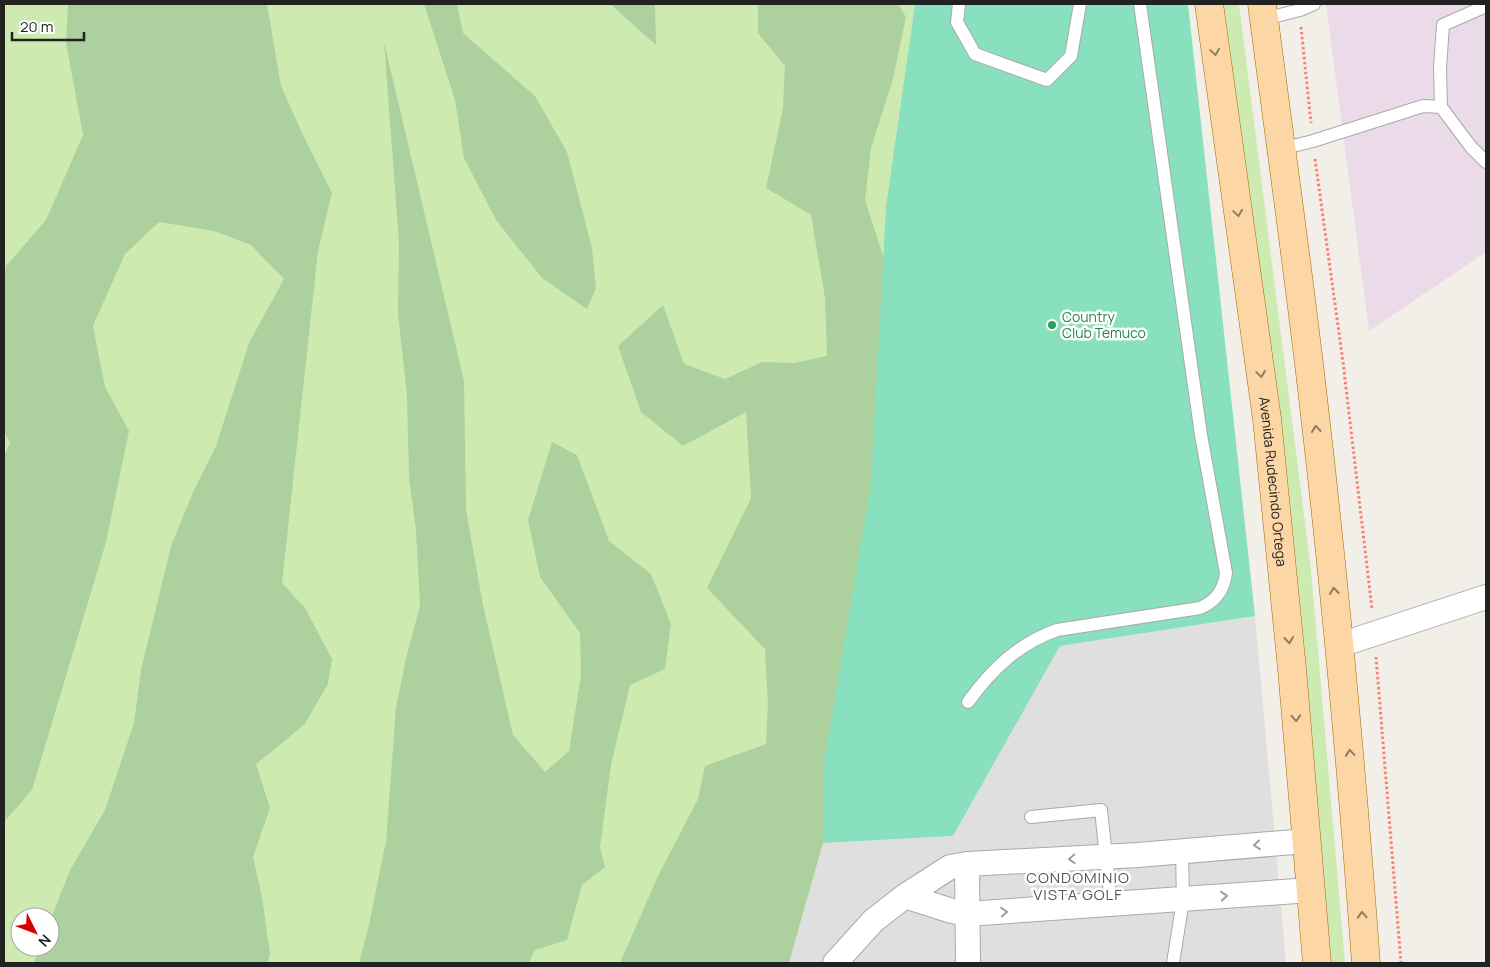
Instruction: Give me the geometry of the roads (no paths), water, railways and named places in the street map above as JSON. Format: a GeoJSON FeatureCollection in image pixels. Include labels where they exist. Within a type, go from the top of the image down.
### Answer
{"type":"FeatureCollection","features":[{"type":"Feature","properties":{"kind":"main road","name":"Avenida Rudecindo Ortega"},"geometry":{"type":"LineString","coordinates":[[1208,4],[1267,419],[1292,669],[1317,963]]}},
{"type":"Feature","properties":{"kind":"main road"},"geometry":{"type":"LineString","coordinates":[[1264,12],[1313,396],[1340,645],[1354,795],[1366,963]]}},
{"type":"Feature","properties":{"kind":"street"},"geometry":{"type":"LineString","coordinates":[[1340,645],[1486,597]]}},
{"type":"Feature","properties":{"kind":"street"},"geometry":{"type":"LineString","coordinates":[[835,963],[873,921],[905,896],[950,867],[967,864],[1106,858],[1306,841]]}},
{"type":"Feature","properties":{"kind":"street"},"geometry":{"type":"LineString","coordinates":[[967,864],[968,963]]}},
{"type":"Feature","properties":{"kind":"street"},"geometry":{"type":"LineString","coordinates":[[905,896],[967,914],[1311,890]]}},
{"type":"Feature","properties":{"kind":"lane"},"geometry":{"type":"LineString","coordinates":[[959,4],[957,22],[975,54],[1047,80],[1071,56],[1080,4]]}},
{"type":"Feature","properties":{"kind":"lane"},"geometry":{"type":"LineString","coordinates":[[968,702],[1001,662],[1021,647],[1042,635],[1057,630],[1200,608],[1216,598],[1225,582],[1226,573],[1201,435],[1140,4]]}},
{"type":"Feature","properties":{"kind":"lane"},"geometry":{"type":"LineString","coordinates":[[1264,12],[1300,10],[1314,4]]}},
{"type":"Feature","properties":{"kind":"lane"},"geometry":{"type":"LineString","coordinates":[[1486,6],[1443,25],[1440,68],[1441,107],[1471,147],[1486,162]]}},
{"type":"Feature","properties":{"kind":"lane"},"geometry":{"type":"LineString","coordinates":[[1281,149],[1313,141],[1423,106],[1441,107]]}},
{"type":"Feature","properties":{"kind":"lane"},"geometry":{"type":"LineString","coordinates":[[1031,817],[1101,810],[1111,904]]}},
{"type":"Feature","properties":{"kind":"lane"},"geometry":{"type":"LineString","coordinates":[[1173,963],[1183,900],[1182,852]]}},
{"type":"Feature","properties":{"kind":"place","name":"Country Club Temuco"},"geometry":{"type":"Point","coordinates":[1052,325]}},
{"type":"Feature","properties":{"kind":"district","name":"CONDOMINIO VISTA GOLF"},"geometry":{"type":"Point","coordinates":[1078,886]}}]}
